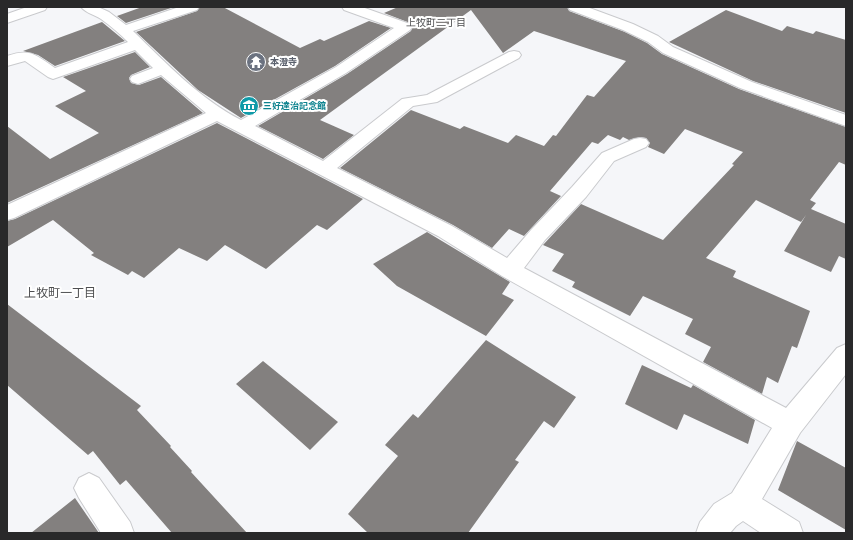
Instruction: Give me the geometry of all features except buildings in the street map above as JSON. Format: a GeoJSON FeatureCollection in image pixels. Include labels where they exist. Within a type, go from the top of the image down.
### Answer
{"type":"FeatureCollection","features":[{"type":"Feature","properties":{"kind":"street"},"geometry":{"type":"LineString","coordinates":[[7,19],[40,7]]}},
{"type":"Feature","properties":{"kind":"street"},"geometry":{"type":"LineString","coordinates":[[88,7],[104,15],[124,30],[163,69],[217,114],[445,231],[510,270],[790,424]]}},
{"type":"Feature","properties":{"kind":"street"},"geometry":{"type":"LineString","coordinates":[[124,30],[192,7]]}},
{"type":"Feature","properties":{"kind":"street"},"geometry":{"type":"LineString","coordinates":[[241,127],[341,70],[405,27],[349,7]]}},
{"type":"Feature","properties":{"kind":"street"},"geometry":{"type":"LineString","coordinates":[[575,7],[628,27],[653,39],[668,50],[746,85],[846,122]]}},
{"type":"Feature","properties":{"kind":"street"},"geometry":{"type":"LineString","coordinates":[[7,62],[22,56],[29,57],[53,74],[137,44]]}},
{"type":"Feature","properties":{"kind":"street"},"geometry":{"type":"LineString","coordinates":[[324,169],[408,102],[431,99],[514,55]]}},
{"type":"Feature","properties":{"kind":"street"},"geometry":{"type":"LineString","coordinates":[[138,79],[163,69]]}},
{"type":"Feature","properties":{"kind":"street"},"geometry":{"type":"LineString","coordinates":[[7,212],[217,114]]}},
{"type":"Feature","properties":{"kind":"street"},"geometry":{"type":"LineString","coordinates":[[510,270],[538,235],[579,192],[608,157],[640,143]]}},
{"type":"Feature","properties":{"kind":"street"},"geometry":{"type":"LineString","coordinates":[[711,533],[725,515],[743,504],[790,424],[846,355]]}},
{"type":"Feature","properties":{"kind":"street"},"geometry":{"type":"LineString","coordinates":[[89,488],[118,533]]}},
{"type":"Feature","properties":{"kind":"street"},"geometry":{"type":"LineString","coordinates":[[743,504],[788,533]]}},
{"type":"Feature","properties":{"kind":"place","name":"本澄寺"},"geometry":{"type":"Point","coordinates":[256,62]}},
{"type":"Feature","properties":{"kind":"place","name":"三好達治記念館"},"geometry":{"type":"Point","coordinates":[249,106]}},
{"type":"Feature","properties":{"kind":"district","name":"上牧町二丁目"},"geometry":{"type":"Point","coordinates":[436,23]}},
{"type":"Feature","properties":{"kind":"district","name":"上牧町一丁目"},"geometry":{"type":"Point","coordinates":[60,293]}}]}
